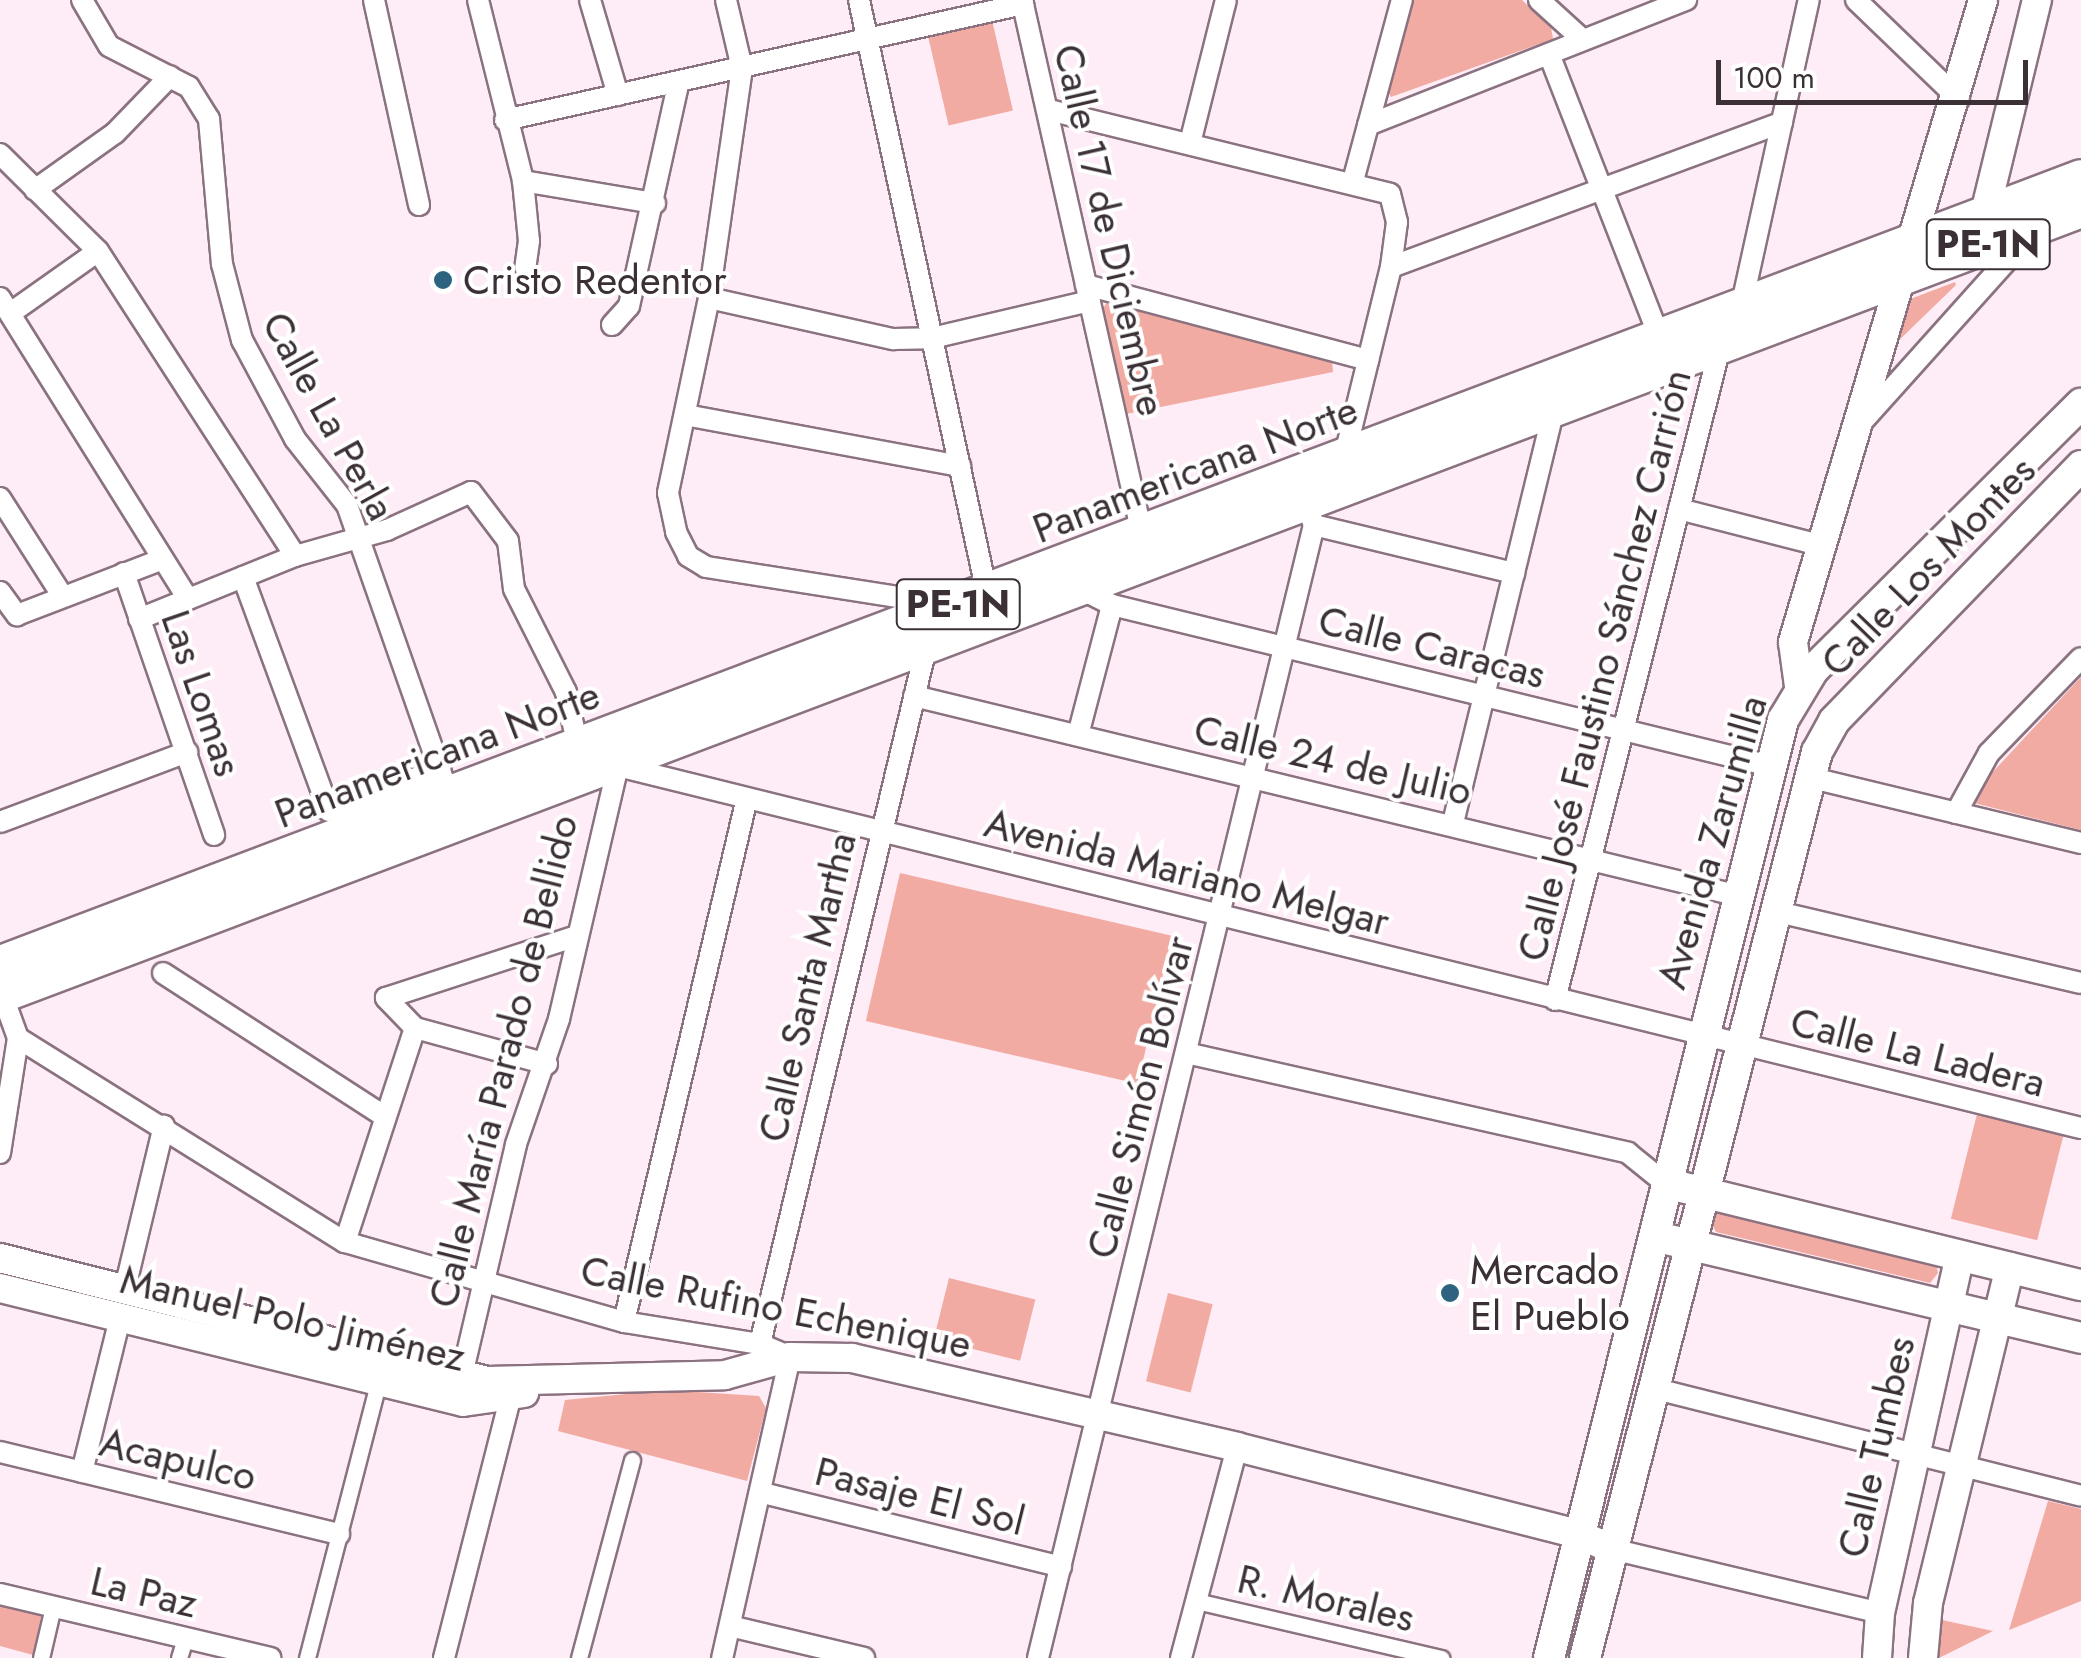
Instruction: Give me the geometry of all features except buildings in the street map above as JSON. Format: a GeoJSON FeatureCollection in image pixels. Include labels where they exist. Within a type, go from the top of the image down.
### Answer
{"type":"FeatureCollection","features":[{"type":"Feature","properties":{"kind":"highway","name":"Panamericana Norte"},"geometry":{"type":"LineString","coordinates":[[1,984],[444,782],[578,747],[2081,177]]}},
{"type":"Feature","properties":{"kind":"highway","name":"Panamericana Norte"},"geometry":{"type":"LineString","coordinates":[[1,984],[618,766],[1079,588],[1310,514],[1553,412],[2081,209]]}},
{"type":"Feature","properties":{"kind":"main road"},"geometry":{"type":"LineString","coordinates":[[1799,686],[2081,404]]}},
{"type":"Feature","properties":{"kind":"main road","name":"Calle Los Montes"},"geometry":{"type":"LineString","coordinates":[[1808,777],[1834,721],[2081,466]]}},
{"type":"Feature","properties":{"kind":"main road","name":"Avenida Zarumilla"},"geometry":{"type":"LineString","coordinates":[[1549,1658],[1735,895],[1771,766],[1799,686]]}},
{"type":"Feature","properties":{"kind":"main road","name":"Avenida Zarumilla"},"geometry":{"type":"LineString","coordinates":[[1585,1658],[1808,777]]}},
{"type":"Feature","properties":{"kind":"main road"},"geometry":{"type":"LineString","coordinates":[[1665,1183],[2081,1285]]}},
{"type":"Feature","properties":{"kind":"main road"},"geometry":{"type":"LineString","coordinates":[[1652,1236],[2081,1338]]}},
{"type":"Feature","properties":{"kind":"street","name":"Calle La Perla"},"geometry":{"type":"LineString","coordinates":[[82,0],[109,46],[189,87],[208,119],[222,264],[242,340],[296,439],[348,505],[444,782]]}},
{"type":"Feature","properties":{"kind":"street"},"geometry":{"type":"LineString","coordinates":[[374,0],[419,205]]}},
{"type":"Feature","properties":{"kind":"street"},"geometry":{"type":"LineString","coordinates":[[478,0],[523,180],[529,242],[524,268]]}},
{"type":"Feature","properties":{"kind":"street"},"geometry":{"type":"LineString","coordinates":[[590,0],[618,95]]}},
{"type":"Feature","properties":{"kind":"street"},"geometry":{"type":"LineString","coordinates":[[726,0],[742,68],[709,298],[668,493],[688,556],[743,574],[971,599],[960,466],[859,0]]}},
{"type":"Feature","properties":{"kind":"street"},"geometry":{"type":"LineString","coordinates":[[1190,143],[1226,0]]}},
{"type":"Feature","properties":{"kind":"street"},"geometry":{"type":"LineString","coordinates":[[1353,181],[1402,0]]}},
{"type":"Feature","properties":{"kind":"street"},"geometry":{"type":"LineString","coordinates":[[1539,0],[1584,40]]}},
{"type":"Feature","properties":{"kind":"street"},"geometry":{"type":"LineString","coordinates":[[1368,125],[1686,0]]}},
{"type":"Feature","properties":{"kind":"street"},"geometry":{"type":"LineString","coordinates":[[1741,308],[1809,0]]}},
{"type":"Feature","properties":{"kind":"street"},"geometry":{"type":"LineString","coordinates":[[1856,0],[1959,99]]}},
{"type":"Feature","properties":{"kind":"street","name":"Avenida Zarumilla"},"geometry":{"type":"LineString","coordinates":[[1799,686],[1793,642],[1896,280],[1959,99],[1984,0]]}},
{"type":"Feature","properties":{"kind":"street"},"geometry":{"type":"LineString","coordinates":[[1985,213],[2036,0]]}},
{"type":"Feature","properties":{"kind":"street"},"geometry":{"type":"LineString","coordinates":[[505,120],[1022,2]]}},
{"type":"Feature","properties":{"kind":"street","name":"Calle 17 de Diciembre"},"geometry":{"type":"LineString","coordinates":[[1022,2],[1142,534]]}},
{"type":"Feature","properties":{"kind":"street"},"geometry":{"type":"LineString","coordinates":[[1549,54],[1660,339]]}},
{"type":"Feature","properties":{"kind":"street"},"geometry":{"type":"LineString","coordinates":[[18,178],[114,133],[170,76]]}},
{"type":"Feature","properties":{"kind":"street"},"geometry":{"type":"LineString","coordinates":[[612,325],[629,306],[679,82]]}},
{"type":"Feature","properties":{"kind":"street"},"geometry":{"type":"LineString","coordinates":[[1049,110],[1353,181],[1390,194],[1397,222],[1390,267],[1344,458]]}},
{"type":"Feature","properties":{"kind":"street"},"geometry":{"type":"LineString","coordinates":[[1390,267],[1782,122]]}},
{"type":"Feature","properties":{"kind":"street"},"geometry":{"type":"LineString","coordinates":[[0,154],[18,178],[98,251],[296,556]]}},
{"type":"Feature","properties":{"kind":"street"},"geometry":{"type":"LineString","coordinates":[[523,180],[655,203]]}},
{"type":"Feature","properties":{"kind":"street"},"geometry":{"type":"LineString","coordinates":[[1857,427],[2039,225]]}},
{"type":"Feature","properties":{"kind":"street"},"geometry":{"type":"LineString","coordinates":[[98,251],[6,305],[188,599]]}},
{"type":"Feature","properties":{"kind":"street"},"geometry":{"type":"LineString","coordinates":[[709,298],[893,339],[932,338],[1088,293],[1368,360]]}},
{"type":"Feature","properties":{"kind":"street","name":"Calle José Faustino Sánchez Carrión"},"geometry":{"type":"LineString","coordinates":[[1555,1000],[1720,347]]}},
{"type":"Feature","properties":{"kind":"street"},"geometry":{"type":"LineString","coordinates":[[1453,824],[1553,412]]}},
{"type":"Feature","properties":{"kind":"street"},"geometry":{"type":"LineString","coordinates":[[685,415],[960,466]]}},
{"type":"Feature","properties":{"kind":"street"},"geometry":{"type":"LineString","coordinates":[[139,619],[296,556],[360,540],[472,492],[508,541],[514,589],[566,692],[578,747]]}},
{"type":"Feature","properties":{"kind":"street"},"geometry":{"type":"LineString","coordinates":[[0,498],[63,597]]}},
{"type":"Feature","properties":{"kind":"street"},"geometry":{"type":"LineString","coordinates":[[1679,509],[1823,546]]}},
{"type":"Feature","properties":{"kind":"street"},"geometry":{"type":"LineString","coordinates":[[1310,514],[1514,572]]}},
{"type":"Feature","properties":{"kind":"street","name":"Calle Simón Bolívar"},"geometry":{"type":"LineString","coordinates":[[1038,1658],[1285,647],[1310,514]]}},
{"type":"Feature","properties":{"kind":"street"},"geometry":{"type":"LineString","coordinates":[[0,592],[17,615],[163,558]]}},
{"type":"Feature","properties":{"kind":"street","name":"Las Lomas"},"geometry":{"type":"LineString","coordinates":[[124,573],[214,835]]}},
{"type":"Feature","properties":{"kind":"street"},"geometry":{"type":"LineString","coordinates":[[243,577],[329,812],[444,782]]}},
{"type":"Feature","properties":{"kind":"street","name":"Calle Caracas"},"geometry":{"type":"LineString","coordinates":[[1079,588],[1112,605],[1771,766]]}},
{"type":"Feature","properties":{"kind":"street"},"geometry":{"type":"LineString","coordinates":[[1078,735],[1112,605]]}},
{"type":"Feature","properties":{"kind":"street","name":"Calle Santa Martha"},"geometry":{"type":"LineString","coordinates":[[760,1344],[926,648]]}},
{"type":"Feature","properties":{"kind":"street"},"geometry":{"type":"LineString","coordinates":[[1956,812],[1989,753],[2081,658]]}},
{"type":"Feature","properties":{"kind":"street","name":"Calle 24 de Julio"},"geometry":{"type":"LineString","coordinates":[[914,696],[1735,895]]}},
{"type":"Feature","properties":{"kind":"street"},"geometry":{"type":"LineString","coordinates":[[0,821],[187,752]]}},
{"type":"Feature","properties":{"kind":"street","name":"Avenida Mariano Melgar"},"geometry":{"type":"LineString","coordinates":[[618,766],[1739,1045]]}},
{"type":"Feature","properties":{"kind":"street","name":"Calle María Parado de Bellido"},"geometry":{"type":"LineString","coordinates":[[462,1375],[516,1144],[546,1064],[618,766]]}},
{"type":"Feature","properties":{"kind":"street"},"geometry":{"type":"LineString","coordinates":[[1808,777],[2081,843]]}},
{"type":"Feature","properties":{"kind":"street"},"geometry":{"type":"LineString","coordinates":[[624,1322],[747,798]]}},
{"type":"Feature","properties":{"kind":"street"},"geometry":{"type":"LineString","coordinates":[[1774,911],[2081,983]]}},
{"type":"Feature","properties":{"kind":"street"},"geometry":{"type":"LineString","coordinates":[[546,1064],[415,1028],[386,998],[574,936]]}},
{"type":"Feature","properties":{"kind":"street"},"geometry":{"type":"LineString","coordinates":[[163,973],[384,1116]]}},
{"type":"Feature","properties":{"kind":"street"},"geometry":{"type":"LineString","coordinates":[[0,1152],[18,1038],[1,984]]}},
{"type":"Feature","properties":{"kind":"street"},"geometry":{"type":"LineString","coordinates":[[345,1242],[415,1028]]}},
{"type":"Feature","properties":{"kind":"street","name":"Calle Rufino Echenique"},"geometry":{"type":"LineString","coordinates":[[18,1038],[345,1242],[624,1322],[760,1344],[790,1358],[852,1358],[1237,1447],[1578,1534],[1612,1549]]}},
{"type":"Feature","properties":{"kind":"street","name":"Calle La Ladera"},"geometry":{"type":"LineString","coordinates":[[1739,1045],[2081,1128]]}},
{"type":"Feature","properties":{"kind":"street"},"geometry":{"type":"LineString","coordinates":[[1186,1053],[1628,1153],[1665,1183]]}},
{"type":"Feature","properties":{"kind":"street"},"geometry":{"type":"LineString","coordinates":[[125,1288],[164,1126]]}},
{"type":"Feature","properties":{"kind":"street","name":"Calle Tumbes"},"geometry":{"type":"LineString","coordinates":[[1877,1658],[1880,1613],[1960,1255]]}},
{"type":"Feature","properties":{"kind":"street","name":"Manuel Polo Jiménez"},"geometry":{"type":"LineString","coordinates":[[0,1258],[512,1390]]}},
{"type":"Feature","properties":{"kind":"street"},"geometry":{"type":"LineString","coordinates":[[1923,1658],[1928,1603],[2010,1268]]}},
{"type":"Feature","properties":{"kind":"street","name":"Manuel Polo Jiménez"},"geometry":{"type":"LineString","coordinates":[[0,1288],[464,1402],[512,1390],[569,1384],[725,1375],[790,1358]]}},
{"type":"Feature","properties":{"kind":"street"},"geometry":{"type":"LineString","coordinates":[[82,1472],[120,1319]]}},
{"type":"Feature","properties":{"kind":"street"},"geometry":{"type":"LineString","coordinates":[[722,1658],[763,1493],[790,1358]]}},
{"type":"Feature","properties":{"kind":"street"},"geometry":{"type":"LineString","coordinates":[[307,1658],[378,1383]]}},
{"type":"Feature","properties":{"kind":"street"},"geometry":{"type":"LineString","coordinates":[[1652,1388],[2081,1496]]}},
{"type":"Feature","properties":{"kind":"street"},"geometry":{"type":"LineString","coordinates":[[444,1658],[512,1390]]}},
{"type":"Feature","properties":{"kind":"street"},"geometry":{"type":"LineString","coordinates":[[1181,1658],[1237,1447]]}},
{"type":"Feature","properties":{"kind":"street","name":"Acapulco"},"geometry":{"type":"LineString","coordinates":[[0,1452],[339,1534]]}},
{"type":"Feature","properties":{"kind":"street"},"geometry":{"type":"LineString","coordinates":[[579,1658],[632,1460]]}},
{"type":"Feature","properties":{"kind":"street","name":"Pasaje El Sol"},"geometry":{"type":"LineString","coordinates":[[763,1493],[1061,1567]]}},
{"type":"Feature","properties":{"kind":"street"},"geometry":{"type":"LineString","coordinates":[[1612,1549],[1880,1613]]}},
{"type":"Feature","properties":{"kind":"street","name":"La Paz"},"geometry":{"type":"LineString","coordinates":[[0,1594],[182,1648],[272,1658]]}},
{"type":"Feature","properties":{"kind":"street","name":"R. Morales"},"geometry":{"type":"LineString","coordinates":[[1196,1601],[1441,1658]]}},
{"type":"Feature","properties":{"kind":"street"},"geometry":{"type":"LineString","coordinates":[[41,1658],[53,1607]]}},
{"type":"Feature","properties":{"kind":"street"},"geometry":{"type":"LineString","coordinates":[[730,1626],[864,1658]]}},
{"type":"Feature","properties":{"kind":"shaded area"},"geometry":{"type":"Polygon","coordinates":[[[1409,0],[1522,0],[1551,27],[1553,39],[1391,97],[1385,86],[1409,0]]]}},
{"type":"Feature","properties":{"kind":"shaded area"},"geometry":{"type":"Polygon","coordinates":[[[992,20],[1013,111],[949,125],[928,35],[992,20]]]}},
{"type":"Feature","properties":{"kind":"shaded area"},"geometry":{"type":"Polygon","coordinates":[[[1955,282],[1956,285],[1893,346],[1905,301],[1955,282]]]}},
{"type":"Feature","properties":{"kind":"shaded area"},"geometry":{"type":"Polygon","coordinates":[[[1108,301],[1332,361],[1333,372],[1126,414],[1101,311],[1108,301]]]}},
{"type":"Feature","properties":{"kind":"shaded area"},"geometry":{"type":"Polygon","coordinates":[[[2081,677],[2081,830],[1974,803],[1977,789],[2081,677]]]}},
{"type":"Feature","properties":{"kind":"shaded area"},"geometry":{"type":"Polygon","coordinates":[[[900,873],[1172,936],[1138,1084],[866,1021],[900,873]]]}},
{"type":"Feature","properties":{"kind":"shaded area"},"geometry":{"type":"Polygon","coordinates":[[[1977,1114],[2063,1136],[2037,1240],[1951,1219],[1977,1114]]]}},
{"type":"Feature","properties":{"kind":"shaded area"},"geometry":{"type":"Polygon","coordinates":[[[1717,1210],[1936,1265],[1938,1273],[1930,1283],[1716,1232],[1710,1220],[1717,1210]]]}},
{"type":"Feature","properties":{"kind":"shaded area"},"geometry":{"type":"Polygon","coordinates":[[[949,1278],[1035,1300],[1020,1361],[934,1339],[949,1278]]]}},
{"type":"Feature","properties":{"kind":"shaded area"},"geometry":{"type":"Polygon","coordinates":[[[1168,1293],[1213,1304],[1191,1392],[1146,1381],[1168,1293]]]}},
{"type":"Feature","properties":{"kind":"shaded area"},"geometry":{"type":"Polygon","coordinates":[[[667,1390],[759,1396],[766,1408],[747,1481],[558,1431],[565,1400],[667,1390]]]}},
{"type":"Feature","properties":{"kind":"shaded area"},"geometry":{"type":"Polygon","coordinates":[[[2048,1501],[2081,1509],[2081,1601],[2009,1630],[2048,1501]]]}},
{"type":"Feature","properties":{"kind":"shaded area"},"geometry":{"type":"Polygon","coordinates":[[[0,1602],[42,1612],[33,1655],[0,1646],[0,1602]]]}},
{"type":"Feature","properties":{"kind":"shaded area"},"geometry":{"type":"Polygon","coordinates":[[[1942,1620],[1993,1631],[1939,1658],[1942,1620]]]}},
{"type":"Feature","properties":{"kind":"place","name":"Cristo Redentor"},"geometry":{"type":"Point","coordinates":[443,280]}},
{"type":"Feature","properties":{"kind":"place","name":"Mercado El Pueblo"},"geometry":{"type":"Point","coordinates":[1450,1293]}}]}
